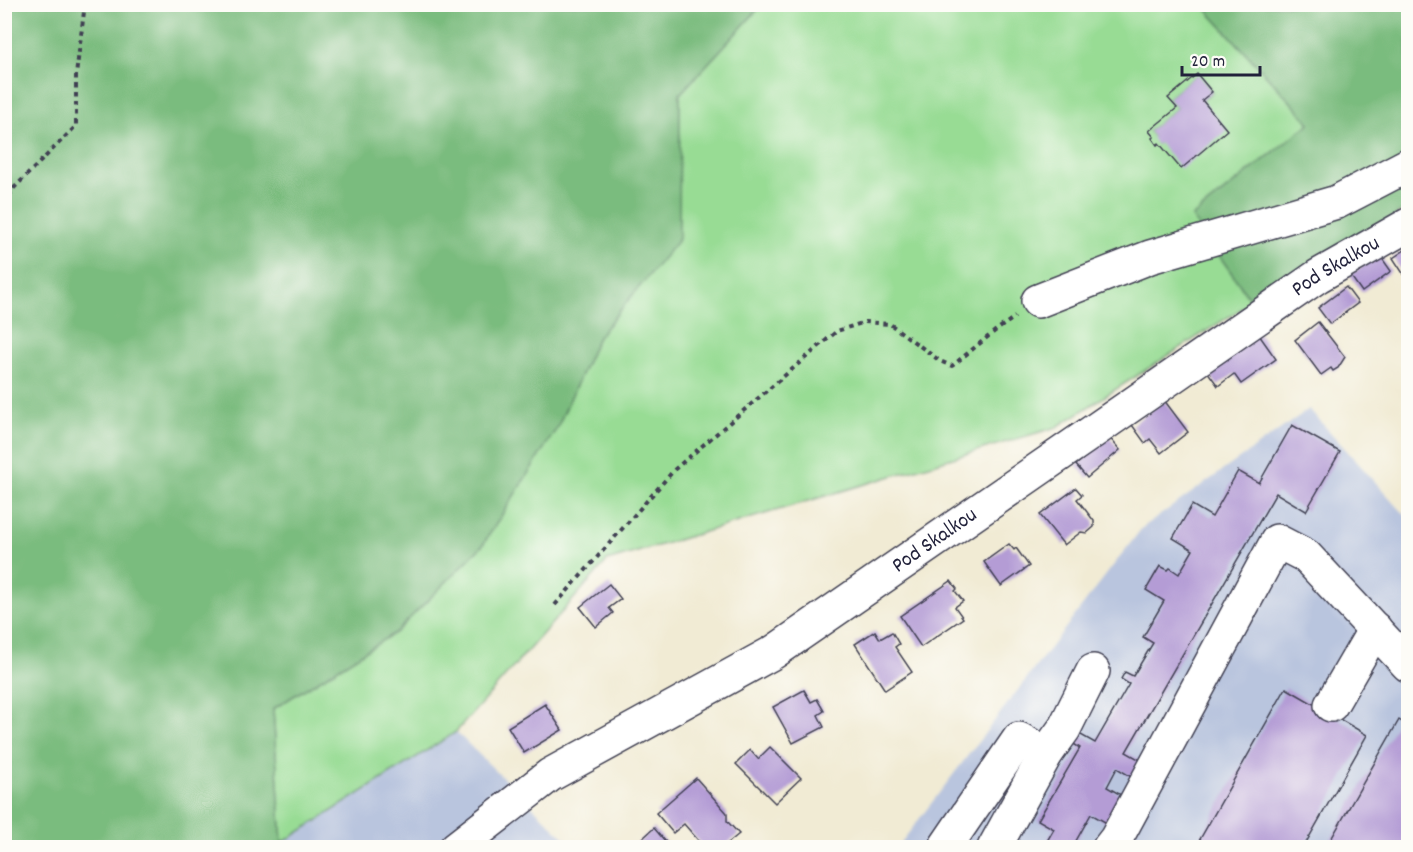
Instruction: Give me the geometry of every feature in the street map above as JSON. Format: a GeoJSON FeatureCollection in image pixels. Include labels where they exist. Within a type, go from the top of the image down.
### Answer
{"type":"FeatureCollection","features":[{"type":"Feature","properties":{"kind":"street"},"geometry":{"type":"LineString","coordinates":[[1038,301],[1149,257],[1337,202],[1408,165]]}},
{"type":"Feature","properties":{"kind":"street","name":"Pod Skalkou"},"geometry":{"type":"LineString","coordinates":[[456,848],[550,775],[774,652],[1318,276],[1408,225]]}},
{"type":"Feature","properties":{"kind":"street"},"geometry":{"type":"LineString","coordinates":[[1109,848],[1116,839],[1277,542],[1306,556],[1408,665]]}},
{"type":"Feature","properties":{"kind":"street"},"geometry":{"type":"LineString","coordinates":[[1331,705],[1375,629]]}},
{"type":"Feature","properties":{"kind":"street"},"geometry":{"type":"LineString","coordinates":[[994,848],[1046,754],[1064,729],[1093,671]]}},
{"type":"Feature","properties":{"kind":"street"},"geometry":{"type":"LineString","coordinates":[[948,848],[946,846],[1019,738],[1046,754]]}},
{"type":"Feature","properties":{"kind":"path"},"geometry":{"type":"LineString","coordinates":[[4,204],[14,188],[76,126],[76,75],[85,4]]}},
{"type":"Feature","properties":{"kind":"path"},"geometry":{"type":"LineString","coordinates":[[555,605],[675,470],[837,331],[866,322],[890,324],[952,366],[995,331],[1038,301]]}},
{"type":"Feature","properties":{"kind":"shaded area"},"geometry":{"type":"Polygon","coordinates":[[[1309,409],[1408,518],[1408,847],[897,848],[1142,528],[1309,409]]]}},
{"type":"Feature","properties":{"kind":"shaded area"},"geometry":{"type":"Polygon","coordinates":[[[456,732],[574,847],[279,848],[282,843],[456,732]]]}},
{"type":"Feature","properties":{"kind":"green space"},"geometry":{"type":"Polygon","coordinates":[[[5,4],[762,5],[680,94],[679,239],[598,337],[557,428],[482,546],[396,632],[273,709],[282,843],[279,847],[5,847],[5,4]]]}},
{"type":"Feature","properties":{"kind":"green space"},"geometry":{"type":"Polygon","coordinates":[[[762,5],[1202,5],[1310,123],[1192,217],[1252,302],[1057,427],[607,561],[456,732],[282,843],[273,709],[396,632],[482,546],[557,428],[598,337],[678,239],[680,94],[762,5]],[[1197,74],[1168,98],[1177,108],[1149,131],[1157,144],[1212,92],[1197,74]]]}},
{"type":"Feature","properties":{"kind":"green space"},"geometry":{"type":"Polygon","coordinates":[[[1202,5],[1408,5],[1408,208],[1252,302],[1192,217],[1310,123],[1202,5]]]}},
{"type":"Feature","properties":{"kind":"building"},"geometry":{"type":"Polygon","coordinates":[[[1197,74],[1212,92],[1202,100],[1227,130],[1181,169],[1159,143],[1157,145],[1149,131],[1177,108],[1168,98],[1197,74]]]}},
{"type":"Feature","properties":{"kind":"building"},"geometry":{"type":"Polygon","coordinates":[[[1408,248],[1408,281],[1393,258],[1408,248]]]}},
{"type":"Feature","properties":{"kind":"building"},"geometry":{"type":"Polygon","coordinates":[[[1379,254],[1391,271],[1362,292],[1350,275],[1379,254]]]}},
{"type":"Feature","properties":{"kind":"building"},"geometry":{"type":"Polygon","coordinates":[[[1346,287],[1358,303],[1330,324],[1318,308],[1346,287]]]}},
{"type":"Feature","properties":{"kind":"building"},"geometry":{"type":"Polygon","coordinates":[[[1318,322],[1345,357],[1338,368],[1333,371],[1331,368],[1321,375],[1295,340],[1318,322]]]}},
{"type":"Feature","properties":{"kind":"building"},"geometry":{"type":"Polygon","coordinates":[[[1257,332],[1276,359],[1241,384],[1234,374],[1218,386],[1207,371],[1257,332]]]}},
{"type":"Feature","properties":{"kind":"building"},"geometry":{"type":"Polygon","coordinates":[[[1164,400],[1188,432],[1161,453],[1150,439],[1145,443],[1132,425],[1164,400]]]}},
{"type":"Feature","properties":{"kind":"building"},"geometry":{"type":"Polygon","coordinates":[[[1292,425],[1340,452],[1306,511],[1276,493],[1126,752],[1151,766],[1141,783],[1117,768],[1107,787],[1128,799],[1112,826],[1091,814],[1072,848],[1043,848],[1054,829],[1038,820],[1080,748],[1069,741],[1074,731],[1095,743],[1129,684],[1121,679],[1125,672],[1133,676],[1153,643],[1143,637],[1164,601],[1146,590],[1160,566],[1168,570],[1170,568],[1179,574],[1193,550],[1173,538],[1192,505],[1212,517],[1238,471],[1259,483],[1292,425]]]}},
{"type":"Feature","properties":{"kind":"building"},"geometry":{"type":"Polygon","coordinates":[[[1109,437],[1120,450],[1087,478],[1076,465],[1109,437]]]}},
{"type":"Feature","properties":{"kind":"building"},"geometry":{"type":"Polygon","coordinates":[[[1076,488],[1082,495],[1077,499],[1094,521],[1094,527],[1087,533],[1081,532],[1064,545],[1040,515],[1076,488]]]}},
{"type":"Feature","properties":{"kind":"building"},"geometry":{"type":"Polygon","coordinates":[[[1009,544],[1014,550],[1016,548],[1029,566],[1001,586],[984,562],[1009,544]]]}},
{"type":"Feature","properties":{"kind":"building"},"geometry":{"type":"Polygon","coordinates":[[[951,581],[963,601],[955,607],[963,618],[921,647],[900,616],[951,581]]]}},
{"type":"Feature","properties":{"kind":"building"},"geometry":{"type":"Polygon","coordinates":[[[609,584],[621,599],[609,608],[613,613],[596,627],[580,607],[609,584]]]}},
{"type":"Feature","properties":{"kind":"building"},"geometry":{"type":"Polygon","coordinates":[[[875,631],[880,639],[892,632],[899,644],[895,647],[912,672],[885,690],[855,644],[875,631]]]}},
{"type":"Feature","properties":{"kind":"building"},"geometry":{"type":"Polygon","coordinates":[[[1286,688],[1367,735],[1303,848],[1195,848],[1286,688]]]}},
{"type":"Feature","properties":{"kind":"building"},"geometry":{"type":"Polygon","coordinates":[[[804,690],[811,702],[817,699],[824,711],[818,715],[824,727],[793,743],[773,707],[804,690]]]}},
{"type":"Feature","properties":{"kind":"building"},"geometry":{"type":"Polygon","coordinates":[[[545,704],[562,730],[524,753],[508,727],[545,704]]]}},
{"type":"Feature","properties":{"kind":"building"},"geometry":{"type":"Polygon","coordinates":[[[1399,720],[1408,726],[1408,848],[1326,848],[1399,720]]]}},
{"type":"Feature","properties":{"kind":"building"},"geometry":{"type":"Polygon","coordinates":[[[770,747],[801,778],[775,803],[736,764],[750,750],[758,759],[770,747]]]}},
{"type":"Feature","properties":{"kind":"building"},"geometry":{"type":"Polygon","coordinates":[[[696,778],[727,813],[727,821],[739,834],[722,848],[705,848],[684,824],[673,833],[656,813],[696,778]]]}},
{"type":"Feature","properties":{"kind":"building"},"geometry":{"type":"Polygon","coordinates":[[[654,828],[671,848],[632,848],[654,828]]]}}]}
